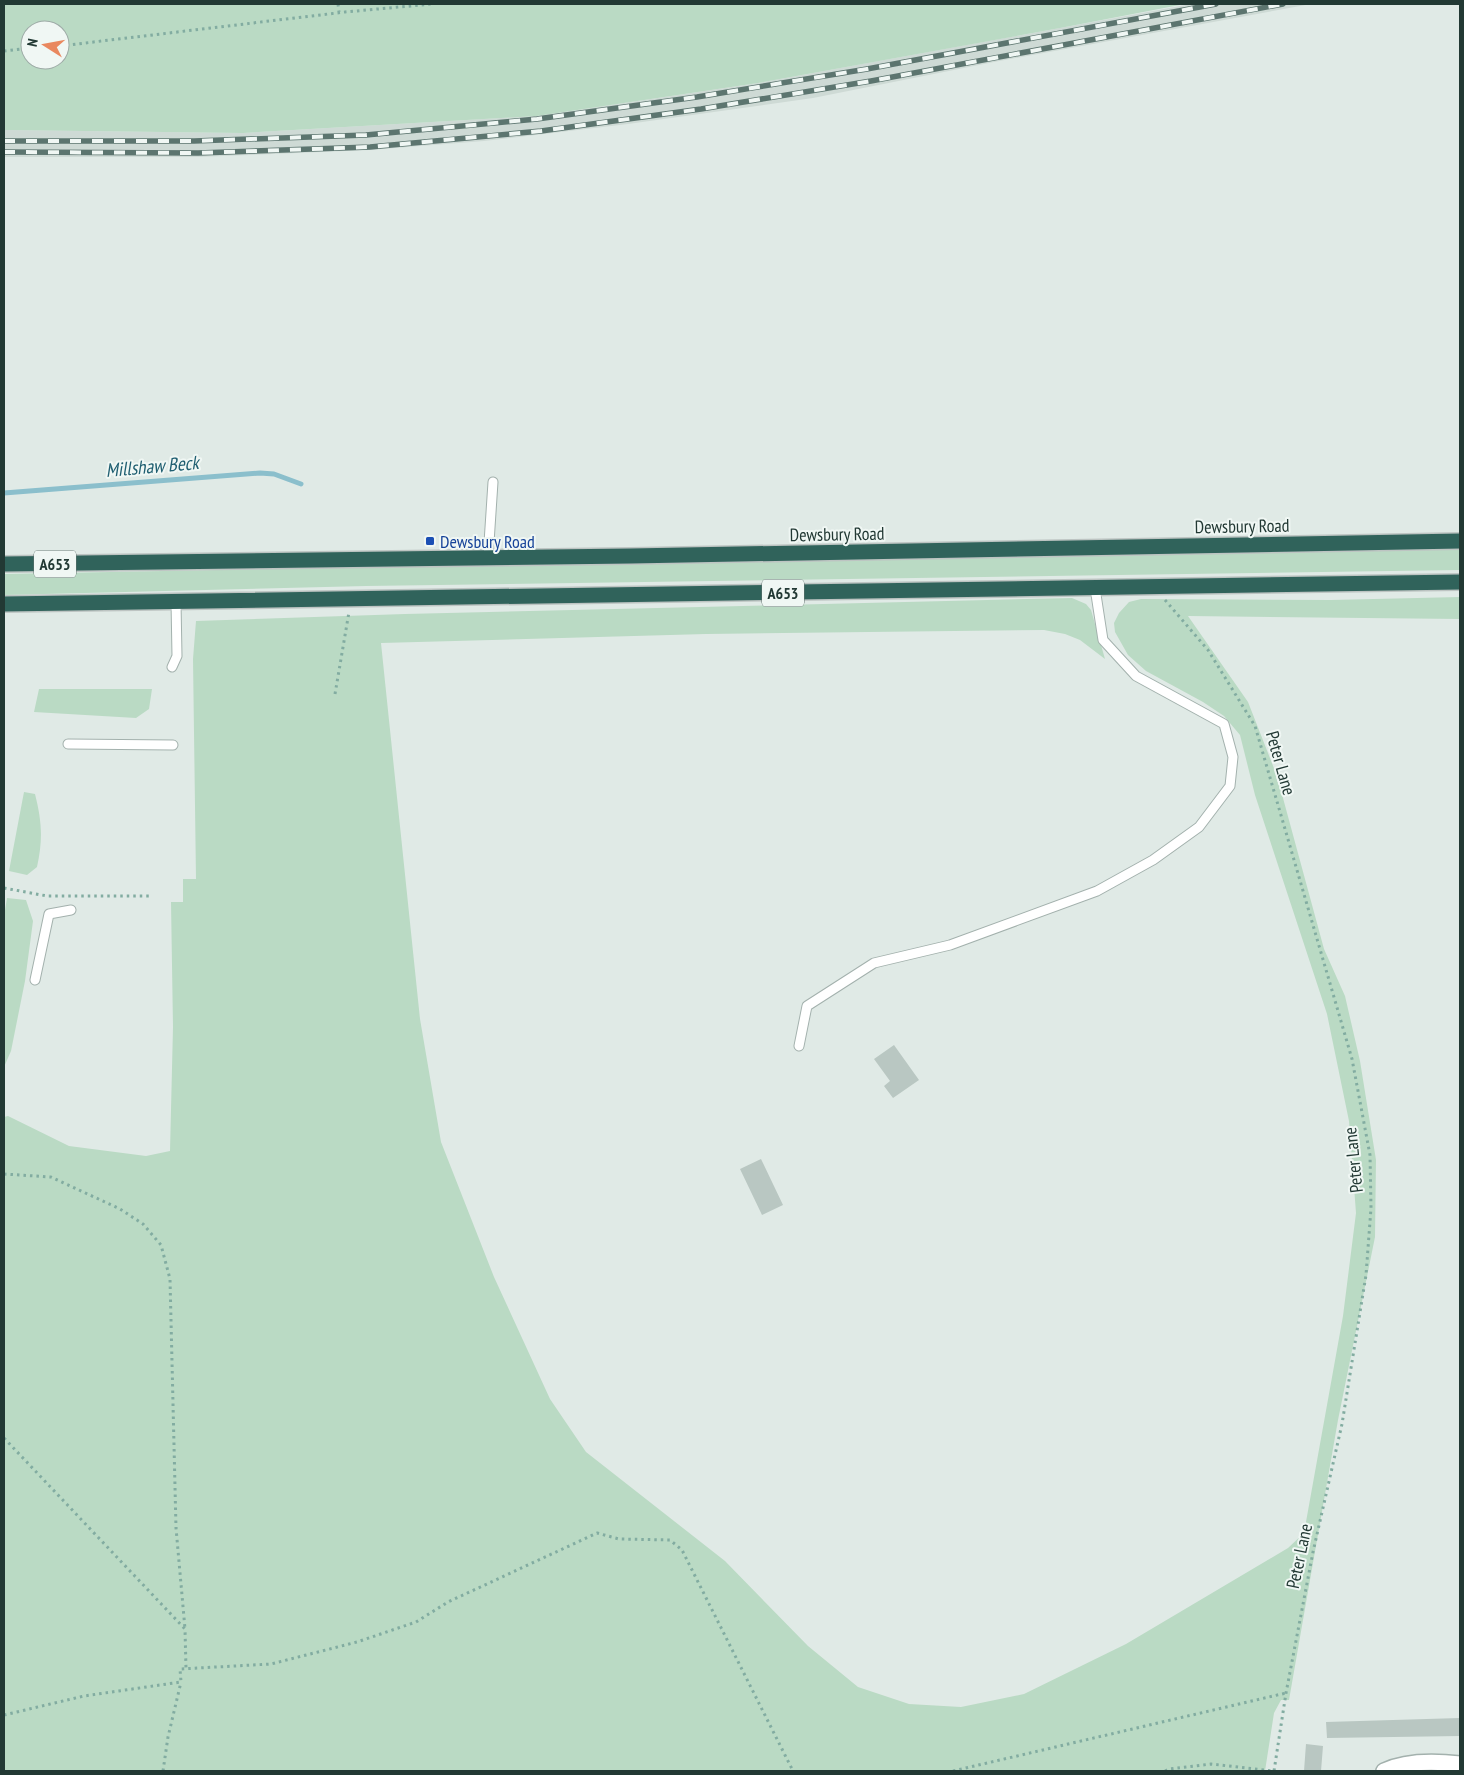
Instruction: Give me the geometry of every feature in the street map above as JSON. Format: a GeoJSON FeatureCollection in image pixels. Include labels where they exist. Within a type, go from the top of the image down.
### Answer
{"type":"FeatureCollection","features":[{"type":"Feature","properties":{"kind":"highway","name":"Dewsbury Road"},"geometry":{"type":"LineString","coordinates":[[4,564],[488,558],[1460,541]]}},
{"type":"Feature","properties":{"kind":"highway","name":"A653"},"geometry":{"type":"LineString","coordinates":[[4,604],[1460,582]]}},
{"type":"Feature","properties":{"kind":"street"},"geometry":{"type":"LineString","coordinates":[[1384,1771],[1416,1762],[1460,1764]]}},
{"type":"Feature","properties":{"kind":"lane"},"geometry":{"type":"LineString","coordinates":[[488,558],[493,482]]}},
{"type":"Feature","properties":{"kind":"lane"},"geometry":{"type":"LineString","coordinates":[[799,1046],[806,1006],[874,963],[950,945],[1097,891],[1153,860],[1200,827],[1230,786],[1233,757],[1224,724],[1136,676],[1103,640],[1095,588]]}},
{"type":"Feature","properties":{"kind":"lane"},"geometry":{"type":"LineString","coordinates":[[172,667],[178,656],[176,602]]}},
{"type":"Feature","properties":{"kind":"lane"},"geometry":{"type":"LineString","coordinates":[[68,744],[173,745]]}},
{"type":"Feature","properties":{"kind":"lane"},"geometry":{"type":"LineString","coordinates":[[35,980],[49,914],[71,910]]}},
{"type":"Feature","properties":{"kind":"path"},"geometry":{"type":"LineString","coordinates":[[338,4],[339,12]]}},
{"type":"Feature","properties":{"kind":"path"},"geometry":{"type":"LineString","coordinates":[[70,45],[339,12],[432,4]]}},
{"type":"Feature","properties":{"kind":"path"},"geometry":{"type":"LineString","coordinates":[[4,51],[20,49]]}},
{"type":"Feature","properties":{"kind":"path","name":"Peter Lane"},"geometry":{"type":"LineString","coordinates":[[1153,587],[1208,650],[1255,726],[1352,1059],[1370,1155],[1371,1208],[1366,1275],[1342,1424],[1313,1552],[1273,1771]]}},
{"type":"Feature","properties":{"kind":"path"},"geometry":{"type":"LineString","coordinates":[[335,694],[352,599]]}},
{"type":"Feature","properties":{"kind":"path"},"geometry":{"type":"LineString","coordinates":[[4,888],[47,896],[149,896]]}},
{"type":"Feature","properties":{"kind":"path"},"geometry":{"type":"LineString","coordinates":[[4,1174],[51,1177],[120,1209],[143,1224],[161,1245],[170,1279],[176,1528],[185,1629],[186,1668]]}},
{"type":"Feature","properties":{"kind":"path"},"geometry":{"type":"LineString","coordinates":[[4,1438],[185,1629]]}},
{"type":"Feature","properties":{"kind":"path"},"geometry":{"type":"LineString","coordinates":[[163,1771],[168,1737],[181,1682],[180,1669],[271,1664],[357,1642],[416,1622],[448,1602],[597,1534],[619,1539],[670,1540],[682,1550],[793,1771]]}},
{"type":"Feature","properties":{"kind":"path"},"geometry":{"type":"LineString","coordinates":[[4,1715],[84,1696],[181,1682]]}},
{"type":"Feature","properties":{"kind":"path"},"geometry":{"type":"LineString","coordinates":[[953,1771],[1286,1693]]}},
{"type":"Feature","properties":{"kind":"path"},"geometry":{"type":"LineString","coordinates":[[1164,1771],[1211,1764],[1273,1771]]}},
{"type":"Feature","properties":{"kind":"shaded area"},"geometry":{"type":"Polygon","coordinates":[[[1191,4],[1311,4],[994,62],[813,98],[628,124],[484,141],[369,150],[198,157],[4,157],[4,130],[243,133],[537,116],[758,83],[1191,4]]]}},
{"type":"Feature","properties":{"kind":"green space"},"geometry":{"type":"Polygon","coordinates":[[[4,4],[1185,4],[758,83],[537,116],[243,133],[4,130],[4,4]]]}},
{"type":"Feature","properties":{"kind":"green space"},"geometry":{"type":"Polygon","coordinates":[[[1460,547],[1460,570],[366,586],[4,595],[4,574],[1460,547]]]}},
{"type":"Feature","properties":{"kind":"green space"},"geometry":{"type":"Polygon","coordinates":[[[1460,597],[1460,619],[1188,616],[1248,702],[1277,776],[1324,949],[1345,996],[1360,1061],[1376,1160],[1375,1237],[1338,1420],[1289,1700],[1281,1700],[1274,1713],[1265,1771],[4,1771],[4,1117],[8,1116],[69,1146],[146,1156],[170,1151],[173,1027],[171,902],[183,902],[183,879],[196,879],[193,659],[196,621],[405,614],[1072,598],[1086,604],[1091,610],[1105,659],[1080,640],[1065,634],[1044,630],[706,634],[381,643],[420,1019],[441,1142],[494,1277],[550,1399],[586,1452],[725,1561],[808,1646],[858,1687],[909,1704],[961,1707],[1024,1694],[1126,1644],[1288,1548],[1304,1533],[1343,1316],[1356,1213],[1349,1121],[1327,1014],[1255,795],[1240,735],[1224,716],[1203,702],[1146,671],[1128,655],[1115,632],[1114,623],[1119,613],[1129,602],[1141,599],[1331,600],[1460,597]]]}},
{"type":"Feature","properties":{"kind":"green space"},"geometry":{"type":"Polygon","coordinates":[[[39,689],[152,689],[149,709],[136,718],[34,712],[39,689]]]}},
{"type":"Feature","properties":{"kind":"green space"},"geometry":{"type":"Polygon","coordinates":[[[24,792],[35,794],[41,831],[37,867],[27,875],[9,871],[24,792]]]}},
{"type":"Feature","properties":{"kind":"green space"},"geometry":{"type":"Polygon","coordinates":[[[7,898],[26,900],[33,921],[25,981],[11,1051],[4,1067],[4,916],[7,898]]]}},
{"type":"Feature","properties":{"kind":"building"},"geometry":{"type":"Polygon","coordinates":[[[894,1045],[919,1080],[893,1098],[884,1086],[890,1081],[874,1059],[894,1045]]]}},
{"type":"Feature","properties":{"kind":"building"},"geometry":{"type":"Polygon","coordinates":[[[761,1159],[783,1205],[762,1215],[740,1169],[761,1159]]]}},
{"type":"Feature","properties":{"kind":"building"},"geometry":{"type":"Polygon","coordinates":[[[1460,1718],[1460,1736],[1327,1738],[1326,1722],[1460,1718]]]}},
{"type":"Feature","properties":{"kind":"building"},"geometry":{"type":"Polygon","coordinates":[[[1306,1744],[1323,1746],[1321,1771],[1304,1771],[1306,1744]]]}},
{"type":"Feature","properties":{"kind":"waterway","name":"Millshaw Beck"},"geometry":{"type":"LineString","coordinates":[[4,493],[260,473],[274,474],[301,484]]}},
{"type":"Feature","properties":{"kind":"railway"},"geometry":{"type":"LineString","coordinates":[[4,141],[194,141],[366,135],[537,119],[697,97],[867,69],[1216,4]]}},
{"type":"Feature","properties":{"kind":"railway"},"geometry":{"type":"LineString","coordinates":[[4,152],[198,153],[370,147],[541,131],[701,109],[871,81],[1283,4]]}},
{"type":"Feature","properties":{"kind":"place","name":"Dewsbury Road"},"geometry":{"type":"Point","coordinates":[430,541]}}]}
